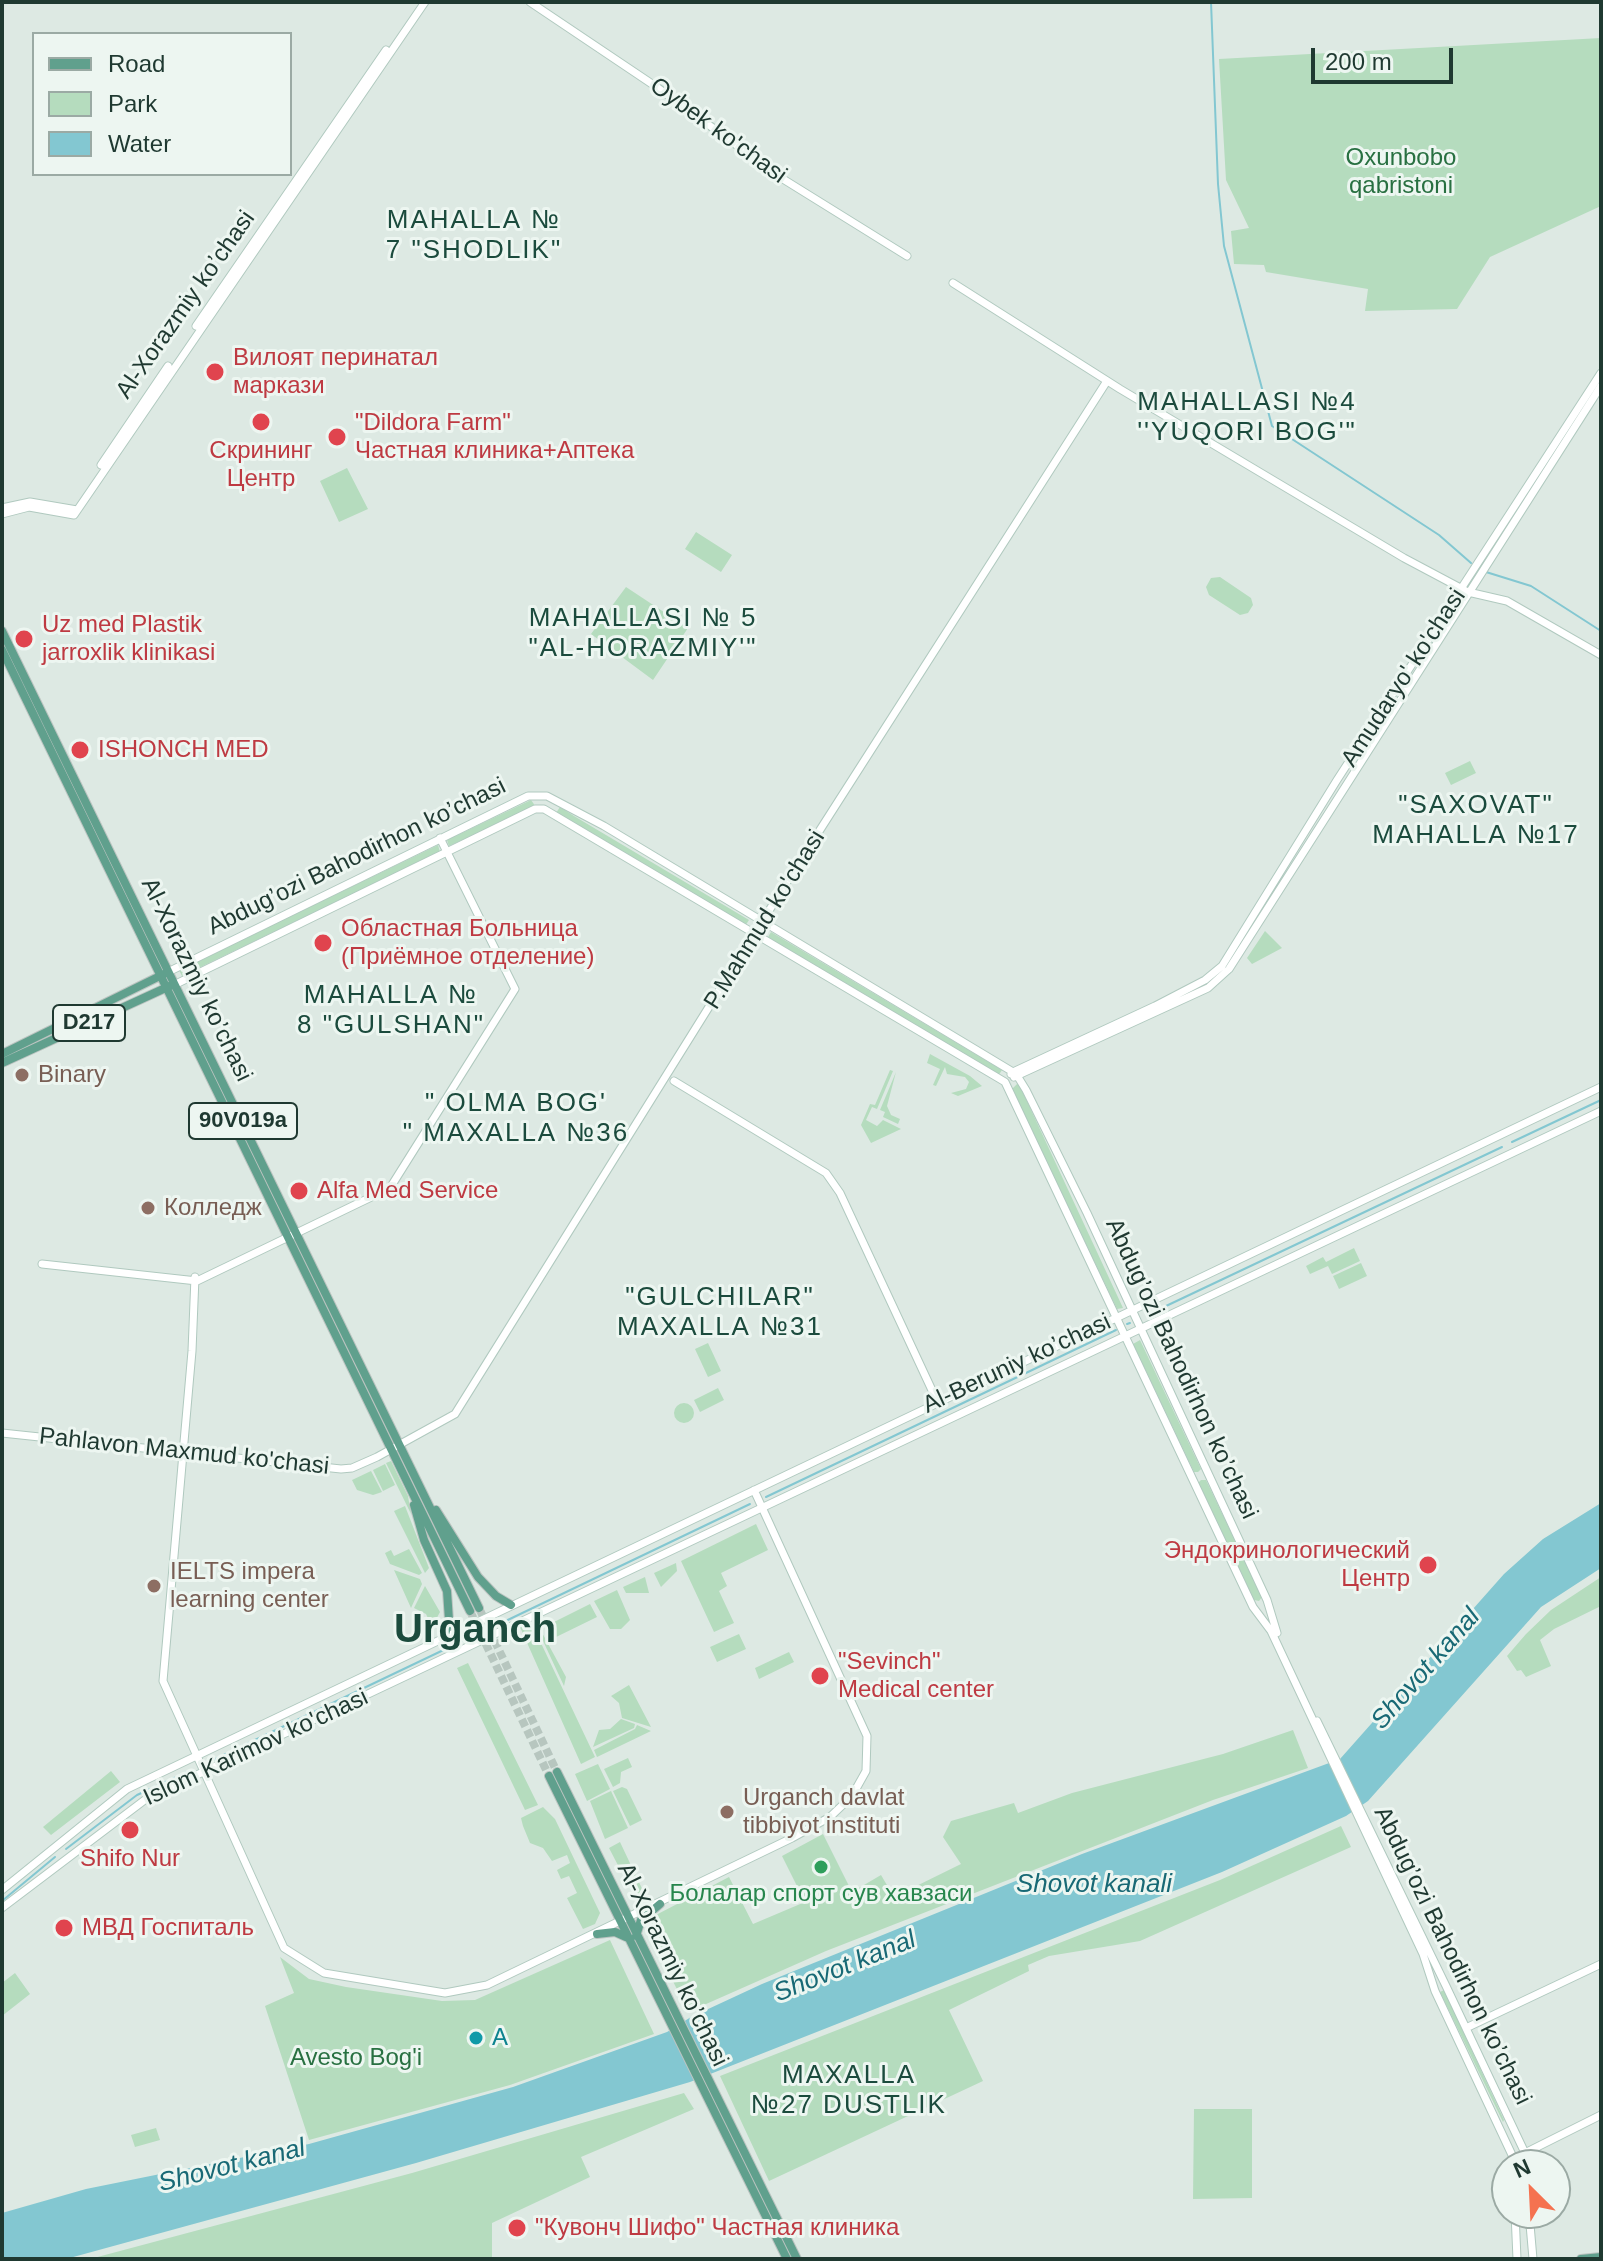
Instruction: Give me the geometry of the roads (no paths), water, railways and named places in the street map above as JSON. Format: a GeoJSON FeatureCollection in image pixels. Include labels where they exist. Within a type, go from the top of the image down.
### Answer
{"type":"FeatureCollection","features":[{"type":"Feature","properties":{"kind":"main road","name":"Al-Xorazmiy ko’chasi"},"geometry":{"type":"LineString","coordinates":[[2,511],[23,507],[73,512],[422,2]]}},
{"type":"Feature","properties":{"kind":"main road","name":"Oybek ko'chasi"},"geometry":{"type":"LineString","coordinates":[[530,2],[658,88],[783,179],[907,256]]}},
{"type":"Feature","properties":{"kind":"main road"},"geometry":{"type":"LineString","coordinates":[[953,283],[1107,381],[1404,558],[1466,590],[1507,601],[1601,655]]}},
{"type":"Feature","properties":{"kind":"main road","name":"Amudaryo' ko'chasi"},"geometry":{"type":"LineString","coordinates":[[1015,1074],[1206,984],[1229,969],[1601,373]]}},
{"type":"Feature","properties":{"kind":"main road","name":"P.Mahmud ko'chasi"},"geometry":{"type":"LineString","coordinates":[[399,1445],[455,1414],[1107,381]]}},
{"type":"Feature","properties":{"kind":"main road","name":"Amudaryo' ko'chasi"},"geometry":{"type":"LineString","coordinates":[[1466,590],[1489,560],[1601,386]]}},
{"type":"Feature","properties":{"kind":"main road","name":"Al-Xorazmiy ko’chasi"},"geometry":{"type":"LineString","coordinates":[[2,631],[294,1237],[422,1490],[474,1609],[407,1481],[399,1445]]}},
{"type":"Feature","properties":{"kind":"main road","name":"Al-Xorazmiy ko’chasi"},"geometry":{"type":"LineString","coordinates":[[2,650],[166,973]]}},
{"type":"Feature","properties":{"kind":"main road","name":"Abdug’ozi Bahodirhon ko’chasi"},"geometry":{"type":"LineString","coordinates":[[2,1063],[166,973],[440,838],[528,796],[547,796]]}},
{"type":"Feature","properties":{"kind":"main road"},"geometry":{"type":"LineString","coordinates":[[544,809],[547,796],[763,922],[1015,1074],[1005,1082]]}},
{"type":"Feature","properties":{"kind":"main road","name":"Abdug’ozi Bahodirhon ko’chasi"},"geometry":{"type":"LineString","coordinates":[[2,1054],[22,1050],[172,986],[535,809],[544,809],[1005,1082],[1250,1601],[1271,1631],[1374,1848],[1507,2149]]}},
{"type":"Feature","properties":{"kind":"main road"},"geometry":{"type":"LineString","coordinates":[[42,1264],[196,1279],[294,1237],[390,1188],[515,989],[440,838]]}},
{"type":"Feature","properties":{"kind":"main road","name":"Abdug’ozi Bahodirhon ko’chasi"},"geometry":{"type":"LineString","coordinates":[[1015,1074],[1132,1310],[1267,1600],[1275,1629],[1324,1744]]}},
{"type":"Feature","properties":{"kind":"main road"},"geometry":{"type":"LineString","coordinates":[[674,1081],[826,1173],[840,1193],[937,1401]]}},
{"type":"Feature","properties":{"kind":"main road","name":"Al-Beruniy ko’chasi"},"geometry":{"type":"LineString","coordinates":[[521,1601],[1601,1087]]}},
{"type":"Feature","properties":{"kind":"main road","name":"Al-Beruniy ko’chasi"},"geometry":{"type":"LineString","coordinates":[[529,1619],[1126,1339],[1601,1111]]}},
{"type":"Feature","properties":{"kind":"main road"},"geometry":{"type":"LineString","coordinates":[[196,1279],[163,1681],[278,1938],[293,1956],[324,1973],[445,1993],[487,1985],[660,1904],[830,1817],[852,1796],[866,1771],[869,1750],[862,1721],[754,1490]]}},
{"type":"Feature","properties":{"kind":"main road","name":"Pahlavon Maxmud ko'chasi"},"geometry":{"type":"LineString","coordinates":[[2,1433],[341,1469],[352,1468],[399,1445]]}},
{"type":"Feature","properties":{"kind":"main road"},"geometry":{"type":"LineString","coordinates":[[407,1481],[424,1540],[447,1591],[449,1620],[444,1638]]}},
{"type":"Feature","properties":{"kind":"main road"},"geometry":{"type":"LineString","coordinates":[[422,1490],[478,1577],[496,1596],[511,1605]]}},
{"type":"Feature","properties":{"kind":"main road","name":"Islom Karimov ko'chasi"},"geometry":{"type":"LineString","coordinates":[[2,1890],[124,1791],[521,1601]]}},
{"type":"Feature","properties":{"kind":"main road","name":"Islom Karimov ko'chasi"},"geometry":{"type":"LineString","coordinates":[[2,1908],[139,1803],[529,1619]]}},
{"type":"Feature","properties":{"kind":"main road","name":"Al-Xorazmiy ko’chasi"},"geometry":{"type":"LineString","coordinates":[[553,1774],[787,2259]]}},
{"type":"Feature","properties":{"kind":"main road","name":"Abdug’ozi Bahodirhon ko’chasi"},"geometry":{"type":"LineString","coordinates":[[1374,1848],[1466,2028],[1523,2149]]}},
{"type":"Feature","properties":{"kind":"main road"},"geometry":{"type":"LineString","coordinates":[[597,1934],[615,1932],[632,1938],[641,1920],[660,1904]]}},
{"type":"Feature","properties":{"kind":"main road"},"geometry":{"type":"LineString","coordinates":[[1466,2028],[1601,1964]]}},
{"type":"Feature","properties":{"kind":"main road","name":"Al-Xorazmiy ko’chasi"},"geometry":{"type":"LineString","coordinates":[[716,2108],[797,2259]]}},
{"type":"Feature","properties":{"kind":"main road"},"geometry":{"type":"LineString","coordinates":[[1533,2149],[1601,2115]]}},
{"type":"Feature","properties":{"kind":"main road"},"geometry":{"type":"LineString","coordinates":[[1499,2127],[1510,2122]]}},
{"type":"Feature","properties":{"kind":"main road"},"geometry":{"type":"LineString","coordinates":[[1516,2229],[1517,2259]]}},
{"type":"Feature","properties":{"kind":"main road"},"geometry":{"type":"LineString","coordinates":[[1530,2229],[1533,2259]]}},
{"type":"Feature","properties":{"kind":"main road"},"geometry":{"type":"LineString","coordinates":[[1581,2259],[1601,2257]]}},
{"type":"Feature","properties":{"kind":"water","name":"Shovot kanali"},"geometry":{"type":"Polygon","coordinates":[[[1601,1503],[1601,1568],[1541,1607],[1368,1801],[1346,1816],[1222,1872],[690,2082],[416,2163],[66,2259],[2,2259],[2,2213],[86,2189],[309,2144],[513,2087],[667,2032],[691,2017],[762,1984],[1082,1854],[1340,1759],[1504,1574],[1543,1539],[1601,1503]]]}},
{"type":"Feature","properties":{"kind":"waterway"},"geometry":{"type":"LineString","coordinates":[[1211,2],[1218,184],[1224,246],[1272,426],[1439,535],[1471,563]]}},
{"type":"Feature","properties":{"kind":"waterway"},"geometry":{"type":"LineString","coordinates":[[1486,572],[1531,586],[1601,631]]}},
{"type":"Feature","properties":{"kind":"waterway"},"geometry":{"type":"LineString","coordinates":[[1512,1142],[1601,1100]]}},
{"type":"Feature","properties":{"kind":"waterway"},"geometry":{"type":"LineString","coordinates":[[1147,1315],[1502,1147]]}},
{"type":"Feature","properties":{"kind":"waterway"},"geometry":{"type":"LineString","coordinates":[[766,1497],[1116,1330]]}},
{"type":"Feature","properties":{"kind":"waterway"},"geometry":{"type":"LineString","coordinates":[[491,1628],[750,1504]]}},
{"type":"Feature","properties":{"kind":"waterway"},"geometry":{"type":"LineString","coordinates":[[211,1761],[477,1634]]}},
{"type":"Feature","properties":{"kind":"waterway"},"geometry":{"type":"LineString","coordinates":[[66,1849],[137,1795],[192,1770]]}},
{"type":"Feature","properties":{"kind":"waterway"},"geometry":{"type":"LineString","coordinates":[[2,1901],[55,1857]]}},
{"type":"Feature","properties":{"kind":"tunnel"},"geometry":{"type":"LineString","coordinates":[[479,1608],[557,1772]]}},
{"type":"Feature","properties":{"kind":"tunnel"},"geometry":{"type":"LineString","coordinates":[[470,1611],[549,1776]]}},
{"type":"Feature","properties":{"kind":"place","name":"Вилоят перинатал маркази"},"geometry":{"type":"Point","coordinates":[215,372]}},
{"type":"Feature","properties":{"kind":"place","name":"Скрининг Центр"},"geometry":{"type":"Point","coordinates":[261,422]}},
{"type":"Feature","properties":{"kind":"place","name":"\"Dildora Farm\" Частная клиника+Аптека"},"geometry":{"type":"Point","coordinates":[337,437]}},
{"type":"Feature","properties":{"kind":"place","name":"Uz med Plastik jarroxlik klinikasi"},"geometry":{"type":"Point","coordinates":[24,639]}},
{"type":"Feature","properties":{"kind":"place","name":"ISHONCH MED"},"geometry":{"type":"Point","coordinates":[80,750]}},
{"type":"Feature","properties":{"kind":"place","name":"Областная Больница (Приёмное отделение)"},"geometry":{"type":"Point","coordinates":[323,943]}},
{"type":"Feature","properties":{"kind":"place","name":"Binary"},"geometry":{"type":"Point","coordinates":[22,1075]}},
{"type":"Feature","properties":{"kind":"place","name":"Alfa Med Service"},"geometry":{"type":"Point","coordinates":[299,1191]}},
{"type":"Feature","properties":{"kind":"place","name":"Колледж"},"geometry":{"type":"Point","coordinates":[148,1208]}},
{"type":"Feature","properties":{"kind":"place","name":"Эндокринологический Центр"},"geometry":{"type":"Point","coordinates":[1428,1565]}},
{"type":"Feature","properties":{"kind":"place","name":"IELTS impera learning center"},"geometry":{"type":"Point","coordinates":[154,1586]}},
{"type":"Feature","properties":{"kind":"place","name":"\"Sevinch\" Medical center"},"geometry":{"type":"Point","coordinates":[820,1676]}},
{"type":"Feature","properties":{"kind":"place","name":"Urganch davlat tibbiyot instituti"},"geometry":{"type":"Point","coordinates":[727,1812]}},
{"type":"Feature","properties":{"kind":"place","name":"Shifo Nur"},"geometry":{"type":"Point","coordinates":[130,1830]}},
{"type":"Feature","properties":{"kind":"place","name":"Болалар спорт сув хавзаси"},"geometry":{"type":"Point","coordinates":[821,1867]}},
{"type":"Feature","properties":{"kind":"place","name":"МВД Госпиталь"},"geometry":{"type":"Point","coordinates":[64,1928]}},
{"type":"Feature","properties":{"kind":"place","name":"A"},"geometry":{"type":"Point","coordinates":[476,2038]}},
{"type":"Feature","properties":{"kind":"place","name":"\"Кувонч Шифо\" Частная клиника"},"geometry":{"type":"Point","coordinates":[517,2228]}},
{"type":"Feature","properties":{"kind":"district","name":"MAHALLA № 7 \"SHODLIK\""},"geometry":{"type":"Point","coordinates":[474,236]}},
{"type":"Feature","properties":{"kind":"district","name":"MAHALLASI №4 ''YUQORI BOG'\""},"geometry":{"type":"Point","coordinates":[1247,418]}},
{"type":"Feature","properties":{"kind":"district","name":"MAHALLASI № 5 \"АL-HORAZMIY'\""},"geometry":{"type":"Point","coordinates":[643,634]}},
{"type":"Feature","properties":{"kind":"district","name":"\"SAXOVAT\" MAHALLA №17"},"geometry":{"type":"Point","coordinates":[1476,821]}},
{"type":"Feature","properties":{"kind":"district","name":"MAHALLA № 8 \"GULSHAN\""},"geometry":{"type":"Point","coordinates":[391,1011]}},
{"type":"Feature","properties":{"kind":"district","name":"\" OLMA BOG' \" MAXALLA №36"},"geometry":{"type":"Point","coordinates":[516,1119]}},
{"type":"Feature","properties":{"kind":"district","name":"\"GULCHILAR\" MAXALLA №31"},"geometry":{"type":"Point","coordinates":[720,1313]}},
{"type":"Feature","properties":{"kind":"district","name":"Urganch"},"geometry":{"type":"Point","coordinates":[475,1631]}},
{"type":"Feature","properties":{"kind":"district","name":"MAXALLA №27 DUSTLIK"},"geometry":{"type":"Point","coordinates":[849,2091]}},
{"type":"Feature","properties":{"kind":"park label","name":"Oxunbobo qabristoni"},"geometry":{"type":"Point","coordinates":[1401,172]}},
{"type":"Feature","properties":{"kind":"park label","name":"Avesto Bog'i"},"geometry":{"type":"Point","coordinates":[356,2058]}},
{"type":"Feature","properties":{"kind":"water label","name":"Shovot kanal"},"geometry":{"type":"Point","coordinates":[1426,1669]}},
{"type":"Feature","properties":{"kind":"water label","name":"Shovot kanal"},"geometry":{"type":"Point","coordinates":[845,1967]}},
{"type":"Feature","properties":{"kind":"water label","name":"Shovot kanal"},"geometry":{"type":"Point","coordinates":[232,2166]}}]}
